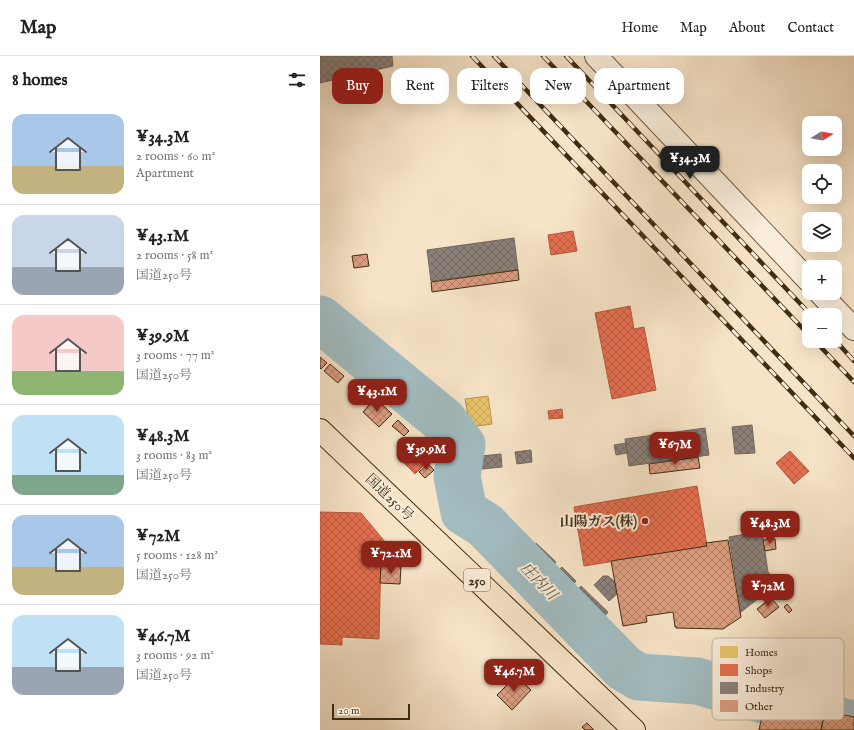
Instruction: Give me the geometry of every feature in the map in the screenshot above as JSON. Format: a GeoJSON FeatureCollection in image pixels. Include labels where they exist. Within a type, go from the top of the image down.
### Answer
{"type":"FeatureCollection","features":[{"type":"Feature","properties":{"kind":"highway","name":"国道250号"},"geometry":{"type":"LineString","coordinates":[[320,430],[634,730]]}},
{"type":"Feature","properties":{"kind":"street"},"geometry":{"type":"LineString","coordinates":[[596,56],[802,274]]}},
{"type":"Feature","properties":{"kind":"street"},"geometry":{"type":"LineString","coordinates":[[827,300],[854,329]]}},
{"type":"Feature","properties":{"kind":"building: Homes"},"geometry":{"type":"Polygon","coordinates":[[[488,396],[492,424],[470,427],[465,399],[488,396]]]}},
{"type":"Feature","properties":{"kind":"building: Shops"},"geometry":{"type":"Polygon","coordinates":[[[573,231],[577,251],[551,255],[548,235],[573,231]]]}},
{"type":"Feature","properties":{"kind":"building: Shops"},"geometry":{"type":"Polygon","coordinates":[[[630,306],[634,329],[644,327],[656,390],[612,399],[595,313],[630,306]]]}},
{"type":"Feature","properties":{"kind":"building: Shops"},"geometry":{"type":"Polygon","coordinates":[[[562,409],[563,418],[549,419],[548,411],[562,409]]]}},
{"type":"Feature","properties":{"kind":"building: Shops"},"geometry":{"type":"Polygon","coordinates":[[[417,442],[432,457],[415,474],[400,459],[417,442]]]}},
{"type":"Feature","properties":{"kind":"building: Shops"},"geometry":{"type":"Polygon","coordinates":[[[790,451],[809,471],[794,484],[776,463],[790,451]]]}},
{"type":"Feature","properties":{"kind":"building: Shops"},"geometry":{"type":"Polygon","coordinates":[[[697,486],[707,546],[584,566],[574,507],[697,486]]]}},
{"type":"Feature","properties":{"kind":"building: Shops"},"geometry":{"type":"Polygon","coordinates":[[[320,512],[361,513],[386,543],[386,550],[381,551],[379,639],[342,637],[342,645],[320,644],[320,512]]]}},
{"type":"Feature","properties":{"kind":"building: Industry"},"geometry":{"type":"Polygon","coordinates":[[[320,56],[392,56],[393,66],[383,68],[332,68],[332,80],[320,83],[320,56]]]}},
{"type":"Feature","properties":{"kind":"building: Industry"},"geometry":{"type":"Polygon","coordinates":[[[514,238],[518,270],[431,281],[427,250],[514,238]]]}},
{"type":"Feature","properties":{"kind":"building: Industry"},"geometry":{"type":"Polygon","coordinates":[[[752,425],[755,453],[735,454],[732,427],[752,425]]]}},
{"type":"Feature","properties":{"kind":"building: Industry"},"geometry":{"type":"Polygon","coordinates":[[[705,428],[709,455],[629,466],[625,439],[705,428]]]}},
{"type":"Feature","properties":{"kind":"building: Industry"},"geometry":{"type":"Polygon","coordinates":[[[626,443],[627,453],[616,455],[614,445],[626,443]]]}},
{"type":"Feature","properties":{"kind":"building: Industry"},"geometry":{"type":"Polygon","coordinates":[[[531,450],[532,462],[517,464],[515,452],[531,450]]]}},
{"type":"Feature","properties":{"kind":"building: Industry"},"geometry":{"type":"Polygon","coordinates":[[[501,454],[502,467],[472,470],[471,457],[501,454]]]}},
{"type":"Feature","properties":{"kind":"building: Industry"},"geometry":{"type":"Polygon","coordinates":[[[762,531],[768,572],[778,583],[741,612],[729,537],[762,531]]]}},
{"type":"Feature","properties":{"kind":"building: Industry"},"geometry":{"type":"Polygon","coordinates":[[[536,543],[556,562],[550,569],[529,549],[536,543]]]}},
{"type":"Feature","properties":{"kind":"building: Industry"},"geometry":{"type":"Polygon","coordinates":[[[562,567],[576,581],[570,588],[554,574],[562,567]]]}},
{"type":"Feature","properties":{"kind":"building: Industry"},"geometry":{"type":"Polygon","coordinates":[[[603,576],[608,576],[614,581],[617,594],[609,601],[594,585],[603,576]]]}},
{"type":"Feature","properties":{"kind":"building: Industry"},"geometry":{"type":"Polygon","coordinates":[[[581,586],[608,612],[603,619],[575,593],[581,586]]]}},
{"type":"Feature","properties":{"kind":"building: Industry"},"geometry":{"type":"Polygon","coordinates":[[[651,658],[660,659],[660,667],[650,667],[651,658]]]}},
{"type":"Feature","properties":{"kind":"building: Other"},"geometry":{"type":"Polygon","coordinates":[[[367,254],[369,266],[354,268],[352,256],[367,254]]]}},
{"type":"Feature","properties":{"kind":"building: Other"},"geometry":{"type":"Polygon","coordinates":[[[518,270],[519,280],[432,292],[431,282],[518,270]]]}},
{"type":"Feature","properties":{"kind":"building: Other"},"geometry":{"type":"Polygon","coordinates":[[[320,357],[327,363],[321,369],[320,368],[320,357]]]}},
{"type":"Feature","properties":{"kind":"building: Other"},"geometry":{"type":"Polygon","coordinates":[[[330,364],[344,376],[338,383],[324,371],[330,364]]]}},
{"type":"Feature","properties":{"kind":"building: Other"},"geometry":{"type":"Polygon","coordinates":[[[375,398],[392,414],[379,427],[363,412],[375,398]]]}},
{"type":"Feature","properties":{"kind":"building: Other"},"geometry":{"type":"Polygon","coordinates":[[[398,420],[409,431],[404,436],[392,426],[398,420]]]}},
{"type":"Feature","properties":{"kind":"building: Other"},"geometry":{"type":"Polygon","coordinates":[[[698,457],[700,468],[650,474],[649,464],[698,457]]]}},
{"type":"Feature","properties":{"kind":"building: Other"},"geometry":{"type":"Polygon","coordinates":[[[428,464],[434,470],[425,478],[419,472],[428,464]]]}},
{"type":"Feature","properties":{"kind":"building: Other"},"geometry":{"type":"Polygon","coordinates":[[[775,539],[776,549],[765,551],[763,540],[775,539]]]}},
{"type":"Feature","properties":{"kind":"building: Other"},"geometry":{"type":"Polygon","coordinates":[[[728,540],[741,617],[723,629],[676,628],[673,612],[646,616],[647,622],[623,626],[611,561],[707,546],[706,543],[728,540]]]}},
{"type":"Feature","properties":{"kind":"building: Other"},"geometry":{"type":"Polygon","coordinates":[[[381,566],[401,566],[400,584],[380,583],[381,566]]]}},
{"type":"Feature","properties":{"kind":"building: Other"},"geometry":{"type":"Polygon","coordinates":[[[771,598],[779,607],[765,618],[757,609],[771,598]]]}},
{"type":"Feature","properties":{"kind":"building: Other"},"geometry":{"type":"Polygon","coordinates":[[[787,604],[792,610],[789,613],[784,607],[787,604]]]}},
{"type":"Feature","properties":{"kind":"building: Other"},"geometry":{"type":"Polygon","coordinates":[[[516,676],[531,690],[512,710],[497,695],[516,676]]]}},
{"type":"Feature","properties":{"kind":"building: Other"},"geometry":{"type":"Polygon","coordinates":[[[844,715],[854,717],[854,730],[821,730],[823,720],[844,720],[844,715]]]}},
{"type":"Feature","properties":{"kind":"building: Other"},"geometry":{"type":"Polygon","coordinates":[[[761,720],[823,720],[821,730],[759,730],[761,720]]]}},
{"type":"Feature","properties":{"kind":"building: Other"},"geometry":{"type":"Polygon","coordinates":[[[587,723],[594,730],[585,730],[582,727],[587,723]]]}},
{"type":"Feature","properties":{"kind":"waterway","name":"庄内川"},"geometry":{"type":"LineString","coordinates":[[320,319],[444,421],[462,445],[457,476],[464,512],[485,525],[624,668],[639,677],[697,681],[712,685]]}},
{"type":"Feature","properties":{"kind":"waterway","name":"庄内川"},"geometry":{"type":"LineString","coordinates":[[835,720],[854,724]]}},
{"type":"Feature","properties":{"kind":"railway"},"geometry":{"type":"LineString","coordinates":[[472,56],[854,458]]}},
{"type":"Feature","properties":{"kind":"railway"},"geometry":{"type":"LineString","coordinates":[[494,56],[854,436]]}},
{"type":"Feature","properties":{"kind":"railway"},"geometry":{"type":"LineString","coordinates":[[543,56],[802,328]]}},
{"type":"Feature","properties":{"kind":"railway"},"geometry":{"type":"LineString","coordinates":[[566,56],[804,308]]}},
{"type":"Feature","properties":{"kind":"railway"},"geometry":{"type":"LineString","coordinates":[[822,348],[854,382]]}},
{"type":"Feature","properties":{"kind":"railway"},"geometry":{"type":"LineString","coordinates":[[842,348],[854,361]]}},
{"type":"Feature","properties":{"kind":"place","name":"山陽ガス(株)"},"geometry":{"type":"Point","coordinates":[645,521]}}]}
